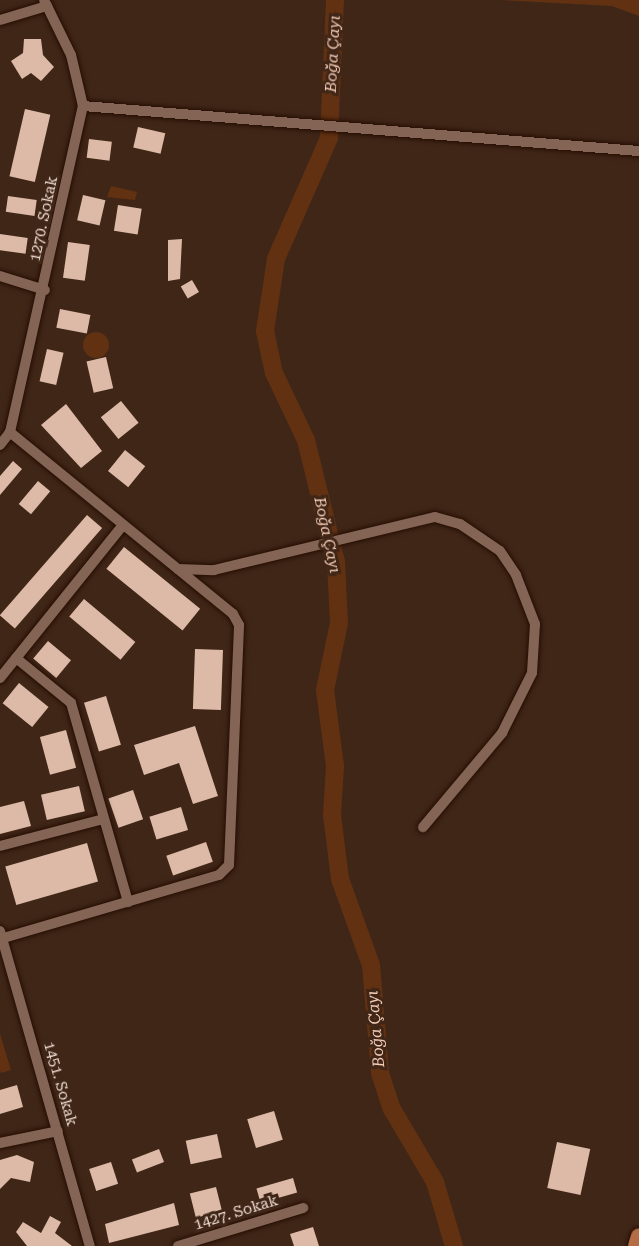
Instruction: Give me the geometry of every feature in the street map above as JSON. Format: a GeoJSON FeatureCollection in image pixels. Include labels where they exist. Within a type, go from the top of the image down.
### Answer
{"type":"FeatureCollection","features":[{"type":"Feature","properties":{"kind":"highway"},"geometry":{"type":"LineString","coordinates":[[636,1246],[639,1236]]}},
{"type":"Feature","properties":{"kind":"street"},"geometry":{"type":"LineString","coordinates":[[0,20],[46,3]]}},
{"type":"Feature","properties":{"kind":"street","name":"1270. Sokak"},"geometry":{"type":"LineString","coordinates":[[0,445],[10,432],[45,290],[83,106],[71,55],[46,3]]}},
{"type":"Feature","properties":{"kind":"street"},"geometry":{"type":"LineString","coordinates":[[83,106],[345,124],[639,151]]}},
{"type":"Feature","properties":{"kind":"street"},"geometry":{"type":"LineString","coordinates":[[0,276],[45,290]]}},
{"type":"Feature","properties":{"kind":"street"},"geometry":{"type":"LineString","coordinates":[[1,936],[219,875],[229,865],[239,625],[178,569],[10,432]]}},
{"type":"Feature","properties":{"kind":"street"},"geometry":{"type":"LineString","coordinates":[[178,569],[214,570],[411,519],[435,517],[460,524],[500,551],[516,574],[535,624],[536,651],[523,699],[502,733],[423,827]]}},
{"type":"Feature","properties":{"kind":"street"},"geometry":{"type":"LineString","coordinates":[[0,678],[123,525]]}},
{"type":"Feature","properties":{"kind":"street"},"geometry":{"type":"LineString","coordinates":[[16,658],[71,703],[128,902]]}},
{"type":"Feature","properties":{"kind":"street"},"geometry":{"type":"LineString","coordinates":[[0,846],[104,819]]}},
{"type":"Feature","properties":{"kind":"street","name":"1451. Sokak"},"geometry":{"type":"LineString","coordinates":[[1,936],[90,1246]]}},
{"type":"Feature","properties":{"kind":"street"},"geometry":{"type":"LineString","coordinates":[[0,1143],[58,1131]]}},
{"type":"Feature","properties":{"kind":"street","name":"1427. Sokak"},"geometry":{"type":"LineString","coordinates":[[178,1246],[303,1208]]}},
{"type":"Feature","properties":{"kind":"shaded area"},"geometry":{"type":"Polygon","coordinates":[[[500,0],[639,0],[639,16],[612,6],[500,0]]]}},
{"type":"Feature","properties":{"kind":"shaded area"},"geometry":{"type":"Polygon","coordinates":[[[111,186],[137,192],[135,200],[107,197],[111,186]]]}},
{"type":"Feature","properties":{"kind":"shaded area"},"geometry":{"type":"Polygon","coordinates":[[[96,332],[105,336],[109,345],[105,354],[96,358],[87,354],[83,345],[87,336],[96,332]]]}},
{"type":"Feature","properties":{"kind":"shaded area"},"geometry":{"type":"Polygon","coordinates":[[[0,1034],[11,1070],[1,1073],[0,1070],[0,1034]]]}},
{"type":"Feature","properties":{"kind":"building"},"geometry":{"type":"Polygon","coordinates":[[[24,39],[41,39],[43,55],[54,67],[41,81],[31,73],[22,79],[11,61],[23,53],[24,39]]]}},
{"type":"Feature","properties":{"kind":"building"},"geometry":{"type":"Polygon","coordinates":[[[25,109],[50,115],[35,182],[9,176],[25,109]]]}},
{"type":"Feature","properties":{"kind":"building"},"geometry":{"type":"Polygon","coordinates":[[[138,127],[165,133],[161,154],[133,147],[138,127]]]}},
{"type":"Feature","properties":{"kind":"building"},"geometry":{"type":"Polygon","coordinates":[[[89,139],[112,142],[110,161],[87,158],[89,139]]]}},
{"type":"Feature","properties":{"kind":"building"},"geometry":{"type":"Polygon","coordinates":[[[83,195],[105,200],[100,226],[77,220],[83,195]]]}},
{"type":"Feature","properties":{"kind":"building"},"geometry":{"type":"Polygon","coordinates":[[[8,196],[37,200],[34,216],[6,212],[8,196]]]}},
{"type":"Feature","properties":{"kind":"building"},"geometry":{"type":"Polygon","coordinates":[[[118,205],[142,209],[138,234],[114,231],[118,205]]]}},
{"type":"Feature","properties":{"kind":"building"},"geometry":{"type":"Polygon","coordinates":[[[0,234],[28,238],[26,254],[0,250],[0,234]]]}},
{"type":"Feature","properties":{"kind":"building"},"geometry":{"type":"Polygon","coordinates":[[[182,239],[180,279],[168,281],[168,240],[182,239]]]}},
{"type":"Feature","properties":{"kind":"building"},"geometry":{"type":"Polygon","coordinates":[[[68,242],[90,245],[85,281],[63,278],[68,242]]]}},
{"type":"Feature","properties":{"kind":"building"},"geometry":{"type":"Polygon","coordinates":[[[192,280],[199,292],[188,299],[181,286],[192,280]]]}},
{"type":"Feature","properties":{"kind":"building"},"geometry":{"type":"Polygon","coordinates":[[[60,309],[90,315],[87,334],[56,328],[60,309]]]}},
{"type":"Feature","properties":{"kind":"building"},"geometry":{"type":"Polygon","coordinates":[[[47,349],[64,353],[56,385],[40,381],[47,349]]]}},
{"type":"Feature","properties":{"kind":"building"},"geometry":{"type":"Polygon","coordinates":[[[106,357],[113,388],[94,393],[87,361],[106,357]]]}},
{"type":"Feature","properties":{"kind":"building"},"geometry":{"type":"Polygon","coordinates":[[[121,401],[139,423],[118,439],[101,417],[121,401]]]}},
{"type":"Feature","properties":{"kind":"building"},"geometry":{"type":"Polygon","coordinates":[[[66,404],[102,451],[81,468],[41,425],[66,404]]]}},
{"type":"Feature","properties":{"kind":"building"},"geometry":{"type":"Polygon","coordinates":[[[125,450],[145,466],[128,487],[108,471],[125,450]]]}},
{"type":"Feature","properties":{"kind":"building"},"geometry":{"type":"Polygon","coordinates":[[[13,461],[22,469],[0,495],[0,476],[13,461]]]}},
{"type":"Feature","properties":{"kind":"building"},"geometry":{"type":"Polygon","coordinates":[[[38,481],[50,491],[31,514],[19,504],[38,481]]]}},
{"type":"Feature","properties":{"kind":"building"},"geometry":{"type":"Polygon","coordinates":[[[87,515],[102,528],[15,628],[0,615],[87,515]]]}},
{"type":"Feature","properties":{"kind":"building"},"geometry":{"type":"Polygon","coordinates":[[[124,547],[200,609],[183,630],[106,569],[124,547]]]}},
{"type":"Feature","properties":{"kind":"building"},"geometry":{"type":"Polygon","coordinates":[[[84,599],[135,642],[121,660],[69,617],[84,599]]]}},
{"type":"Feature","properties":{"kind":"building"},"geometry":{"type":"Polygon","coordinates":[[[48,641],[71,660],[56,678],[33,659],[48,641]]]}},
{"type":"Feature","properties":{"kind":"building"},"geometry":{"type":"Polygon","coordinates":[[[195,649],[223,650],[221,710],[193,709],[195,649]]]}},
{"type":"Feature","properties":{"kind":"building"},"geometry":{"type":"Polygon","coordinates":[[[19,683],[49,707],[32,727],[3,703],[19,683]]]}},
{"type":"Feature","properties":{"kind":"building"},"geometry":{"type":"Polygon","coordinates":[[[106,696],[121,745],[99,751],[84,703],[106,696]]]}},
{"type":"Feature","properties":{"kind":"building"},"geometry":{"type":"Polygon","coordinates":[[[195,726],[218,796],[193,804],[179,763],[144,775],[134,745],[195,726]]]}},
{"type":"Feature","properties":{"kind":"building"},"geometry":{"type":"Polygon","coordinates":[[[66,730],[76,768],[50,775],[40,737],[66,730]]]}},
{"type":"Feature","properties":{"kind":"building"},"geometry":{"type":"Polygon","coordinates":[[[79,786],[85,811],[47,820],[41,795],[79,786]]]}},
{"type":"Feature","properties":{"kind":"building"},"geometry":{"type":"Polygon","coordinates":[[[133,790],[143,819],[119,828],[108,798],[133,790]]]}},
{"type":"Feature","properties":{"kind":"building"},"geometry":{"type":"Polygon","coordinates":[[[24,801],[31,826],[0,834],[0,807],[24,801]]]}},
{"type":"Feature","properties":{"kind":"building"},"geometry":{"type":"Polygon","coordinates":[[[181,807],[188,830],[156,840],[149,817],[181,807]]]}},
{"type":"Feature","properties":{"kind":"building"},"geometry":{"type":"Polygon","coordinates":[[[206,842],[213,862],[173,876],[166,856],[206,842]]]}},
{"type":"Feature","properties":{"kind":"building"},"geometry":{"type":"Polygon","coordinates":[[[87,843],[98,881],[16,905],[5,866],[87,843]]]}},
{"type":"Feature","properties":{"kind":"building"},"geometry":{"type":"Polygon","coordinates":[[[17,1085],[23,1107],[0,1114],[0,1090],[17,1085]]]}},
{"type":"Feature","properties":{"kind":"building"},"geometry":{"type":"Polygon","coordinates":[[[274,1111],[283,1140],[256,1148],[247,1119],[274,1111]]]}},
{"type":"Feature","properties":{"kind":"building"},"geometry":{"type":"Polygon","coordinates":[[[217,1134],[222,1157],[191,1164],[186,1141],[217,1134]]]}},
{"type":"Feature","properties":{"kind":"building"},"geometry":{"type":"Polygon","coordinates":[[[557,1142],[590,1149],[580,1195],[547,1188],[557,1142]]]}},
{"type":"Feature","properties":{"kind":"building"},"geometry":{"type":"Polygon","coordinates":[[[159,1149],[164,1162],[137,1172],[132,1159],[159,1149]]]}},
{"type":"Feature","properties":{"kind":"building"},"geometry":{"type":"Polygon","coordinates":[[[17,1155],[34,1162],[30,1182],[11,1178],[0,1189],[0,1160],[17,1155]]]}},
{"type":"Feature","properties":{"kind":"building"},"geometry":{"type":"Polygon","coordinates":[[[111,1162],[118,1184],[96,1191],[89,1169],[111,1162]]]}},
{"type":"Feature","properties":{"kind":"building"},"geometry":{"type":"Polygon","coordinates":[[[293,1178],[297,1192],[261,1203],[256,1188],[293,1178]]]}},
{"type":"Feature","properties":{"kind":"building"},"geometry":{"type":"Polygon","coordinates":[[[216,1187],[222,1211],[196,1218],[190,1194],[216,1187]]]}},
{"type":"Feature","properties":{"kind":"building"},"geometry":{"type":"Polygon","coordinates":[[[174,1203],[179,1225],[109,1243],[105,1224],[174,1203]]]}},
{"type":"Feature","properties":{"kind":"building"},"geometry":{"type":"Polygon","coordinates":[[[50,1216],[61,1222],[55,1233],[72,1246],[27,1246],[16,1232],[23,1222],[41,1233],[50,1216]]]}},
{"type":"Feature","properties":{"kind":"building"},"geometry":{"type":"Polygon","coordinates":[[[313,1227],[319,1246],[294,1246],[290,1234],[313,1227]]]}},
{"type":"Feature","properties":{"kind":"waterway","name":"Boğa Çayı"},"geometry":{"type":"LineString","coordinates":[[335,0],[329,138],[276,259],[265,331],[274,373],[306,440],[336,562],[339,623],[325,690],[335,766],[332,815],[340,879],[371,965],[380,1073],[392,1109],[435,1182],[454,1246]]}}]}
